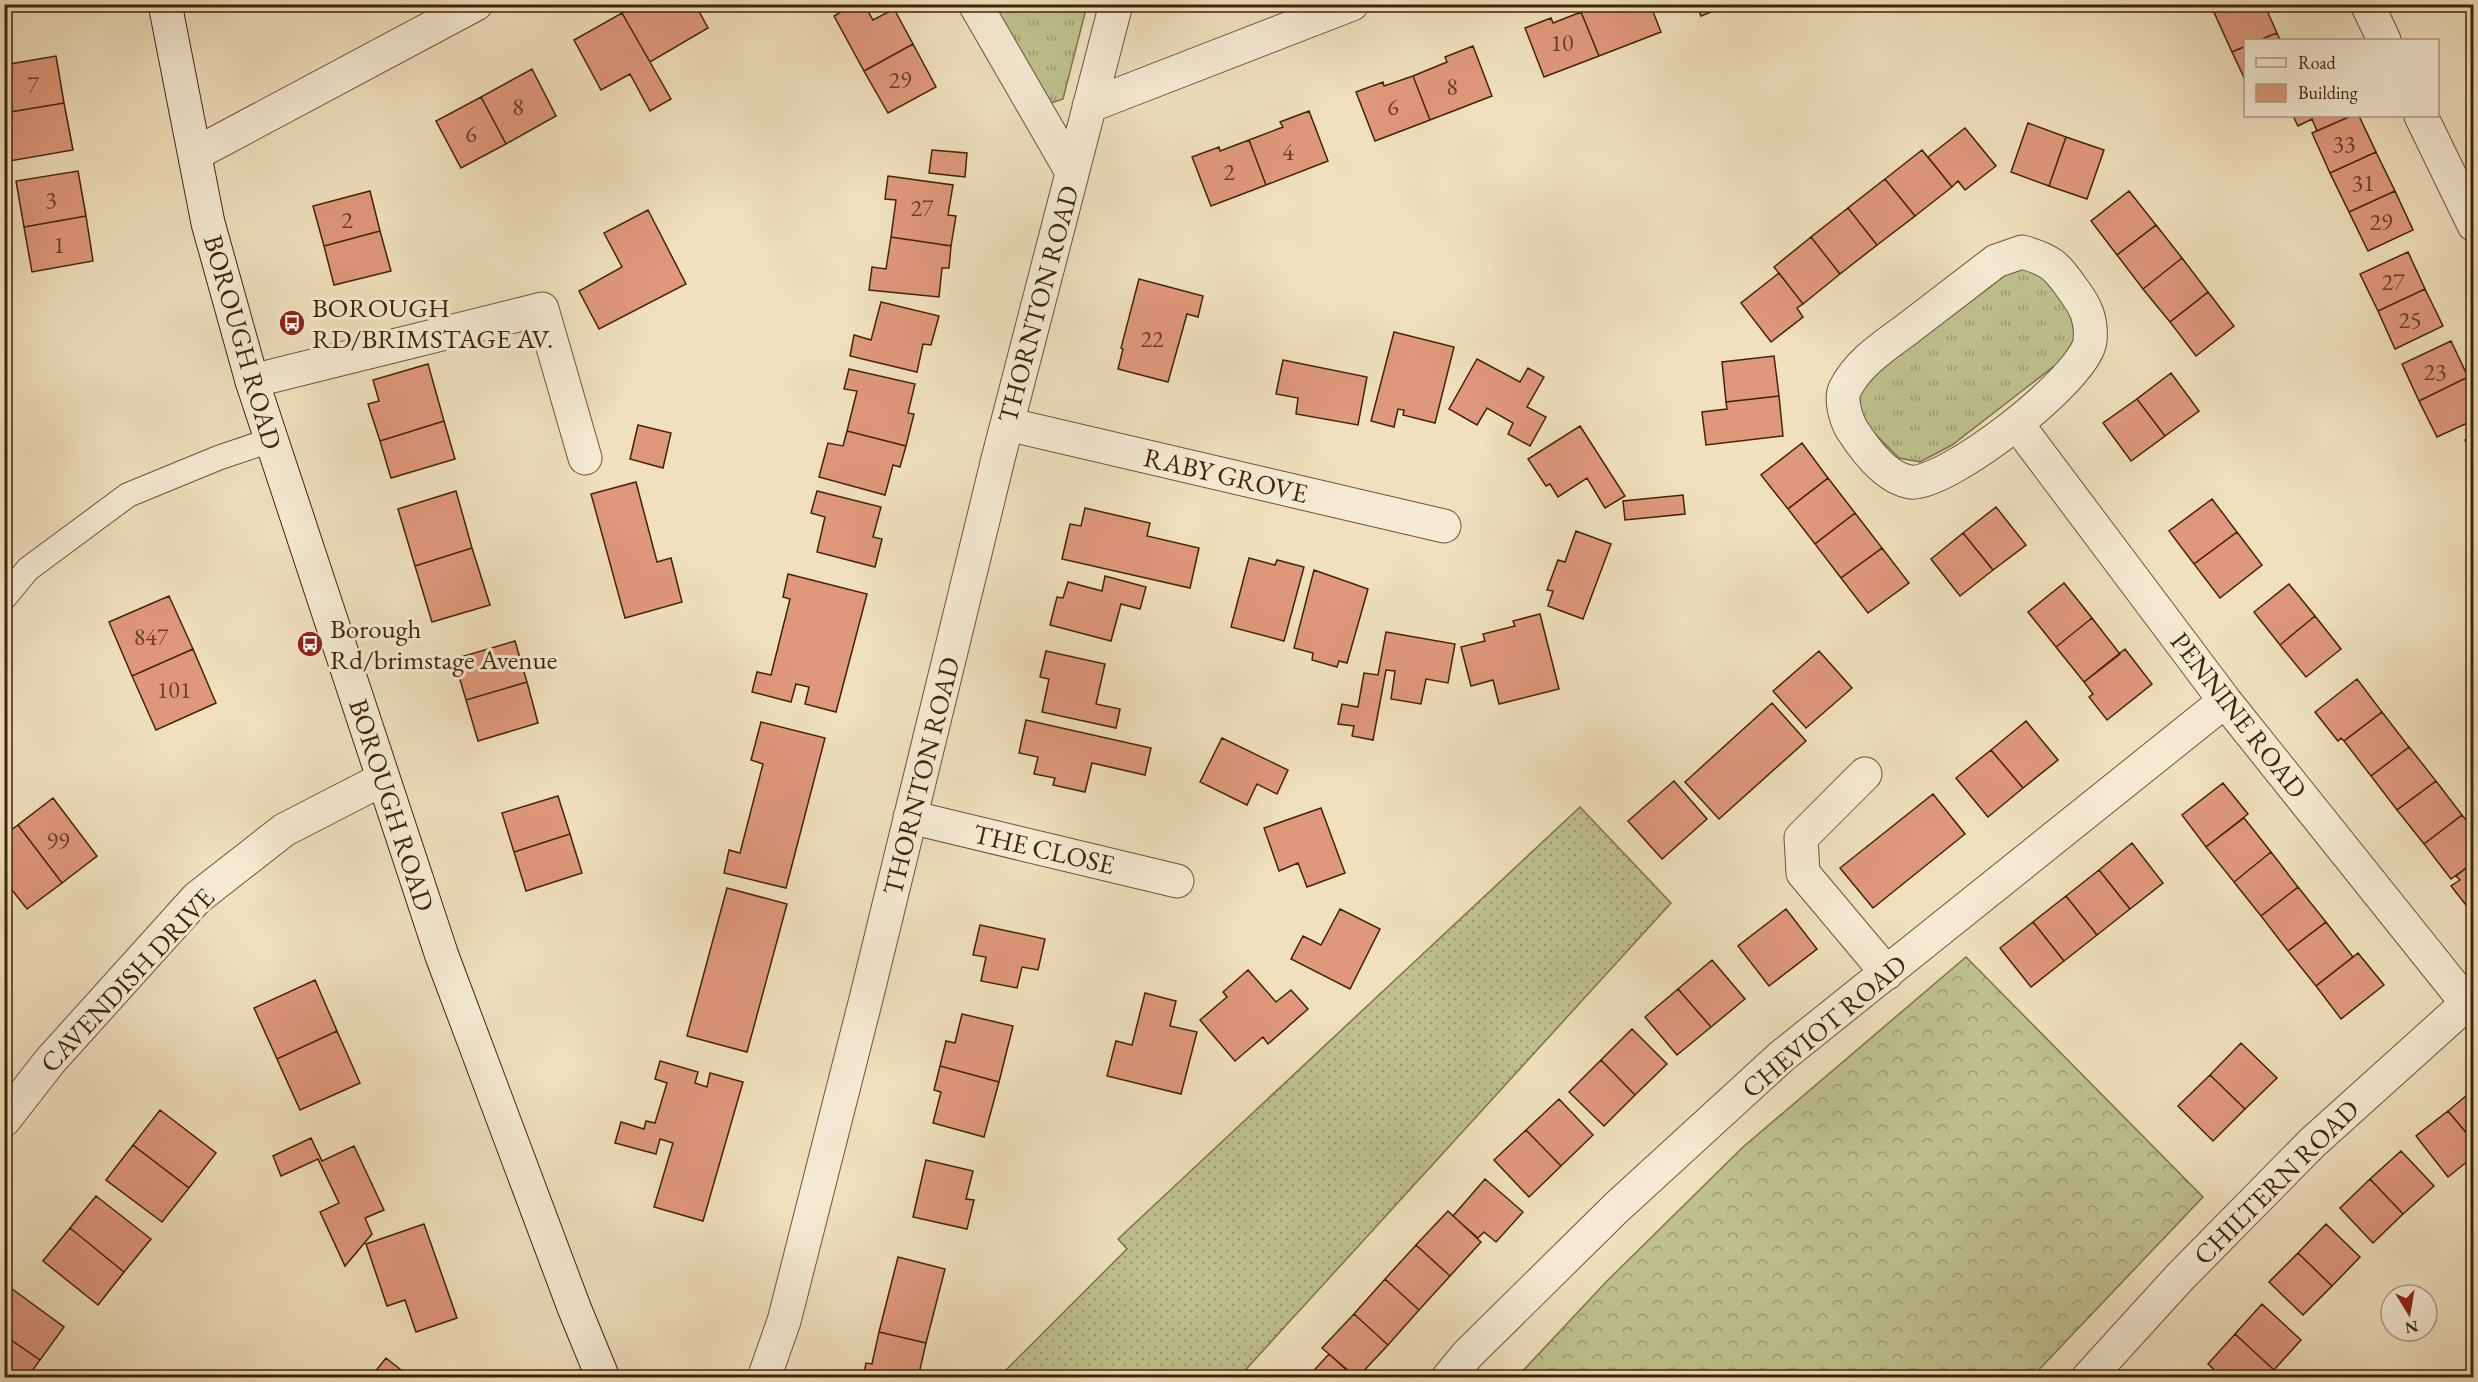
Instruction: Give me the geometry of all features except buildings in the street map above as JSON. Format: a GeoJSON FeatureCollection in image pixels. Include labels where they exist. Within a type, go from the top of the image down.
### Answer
{"type":"FeatureCollection","features":[{"type":"Feature","properties":{"kind":"street","name":"BOROUGH ROAD"},"geometry":{"type":"LineString","coordinates":[[165,4],[208,223],[252,381],[442,956],[596,1373]]}},
{"type":"Feature","properties":{"kind":"street"},"geometry":{"type":"LineString","coordinates":[[195,154],[476,4]]}},
{"type":"Feature","properties":{"kind":"street","name":"THORNTON ROAD"},"geometry":{"type":"LineString","coordinates":[[975,4],[1072,172]]}},
{"type":"Feature","properties":{"kind":"street","name":"THORNTON ROAD"},"geometry":{"type":"LineString","coordinates":[[764,1377],[787,1310],[1007,424],[1116,4]]}},
{"type":"Feature","properties":{"kind":"street"},"geometry":{"type":"LineString","coordinates":[[1089,106],[1352,4]]}},
{"type":"Feature","properties":{"kind":"street"},"geometry":{"type":"LineString","coordinates":[[2367,4],[2384,39]]}},
{"type":"Feature","properties":{"kind":"street"},"geometry":{"type":"LineString","coordinates":[[2421,117],[2474,225]]}},
{"type":"Feature","properties":{"kind":"street"},"geometry":{"type":"LineString","coordinates":[[2022,252],[2045,258],[2064,276],[2087,309],[2090,342],[2083,360],[2068,377],[2017,424],[1931,479],[1909,482],[1888,472],[1863,448],[1846,420],[1843,391],[1860,365],[1996,261],[2022,252]]}},
{"type":"Feature","properties":{"kind":"street"},"geometry":{"type":"LineString","coordinates":[[252,381],[542,309],[585,458]]}},
{"type":"Feature","properties":{"kind":"street","name":"RABY GROVE"},"geometry":{"type":"LineString","coordinates":[[1007,424],[1444,526]]}},
{"type":"Feature","properties":{"kind":"street","name":"PENNINE ROAD"},"geometry":{"type":"LineString","coordinates":[[2017,424],[2225,701],[2470,999]]}},
{"type":"Feature","properties":{"kind":"street","name":"CHEVIOT ROAD"},"geometry":{"type":"LineString","coordinates":[[1448,1377],[1467,1355],[1625,1200],[1782,1056],[2225,701]]}},
{"type":"Feature","properties":{"kind":"street"},"geometry":{"type":"LineString","coordinates":[[1865,774],[1801,838],[1803,873],[1887,973]]}},
{"type":"Feature","properties":{"kind":"street","name":"CAVENDISH DRIVE"},"geometry":{"type":"LineString","coordinates":[[4,1120],[50,1061],[196,898],[284,830],[383,779]]}},
{"type":"Feature","properties":{"kind":"street","name":"THE CLOSE"},"geometry":{"type":"LineString","coordinates":[[910,818],[1177,881]]}},
{"type":"Feature","properties":{"kind":"street","name":"CHILTERN ROAD"},"geometry":{"type":"LineString","coordinates":[[2088,1377],[2180,1277],[2312,1143],[2470,999]]}},
{"type":"Feature","properties":{"kind":"lane"},"geometry":{"type":"LineString","coordinates":[[4,598],[28,570],[129,495],[218,458],[271,440]]}},
{"type":"Feature","properties":{"kind":"green space"},"geometry":{"type":"Polygon","coordinates":[[[993,5],[1087,5],[1063,99],[1048,104],[993,5]]]}},
{"type":"Feature","properties":{"kind":"green space"},"geometry":{"type":"Polygon","coordinates":[[[2028,264],[2046,278],[2061,295],[2073,314],[2079,336],[2062,360],[1952,445],[1920,462],[1899,458],[1863,422],[1856,399],[1862,384],[2001,271],[2028,264]]]}},
{"type":"Feature","properties":{"kind":"green space"},"geometry":{"type":"Polygon","coordinates":[[[1580,807],[1671,903],[1239,1377],[999,1377],[1127,1249],[1118,1239],[1580,807]]]}},
{"type":"Feature","properties":{"kind":"green space"},"geometry":{"type":"Polygon","coordinates":[[[1966,957],[2203,1197],[2032,1377],[1517,1377],[1607,1281],[1743,1147],[1966,957]]]}},
{"type":"Feature","properties":{"kind":"place","name":"BOROUGH RD/BRIMSTAGE AV."},"geometry":{"type":"Point","coordinates":[292,323]}},
{"type":"Feature","properties":{"kind":"place","name":"Borough Rd/brimstage Avenue"},"geometry":{"type":"Point","coordinates":[310,644]}}]}
